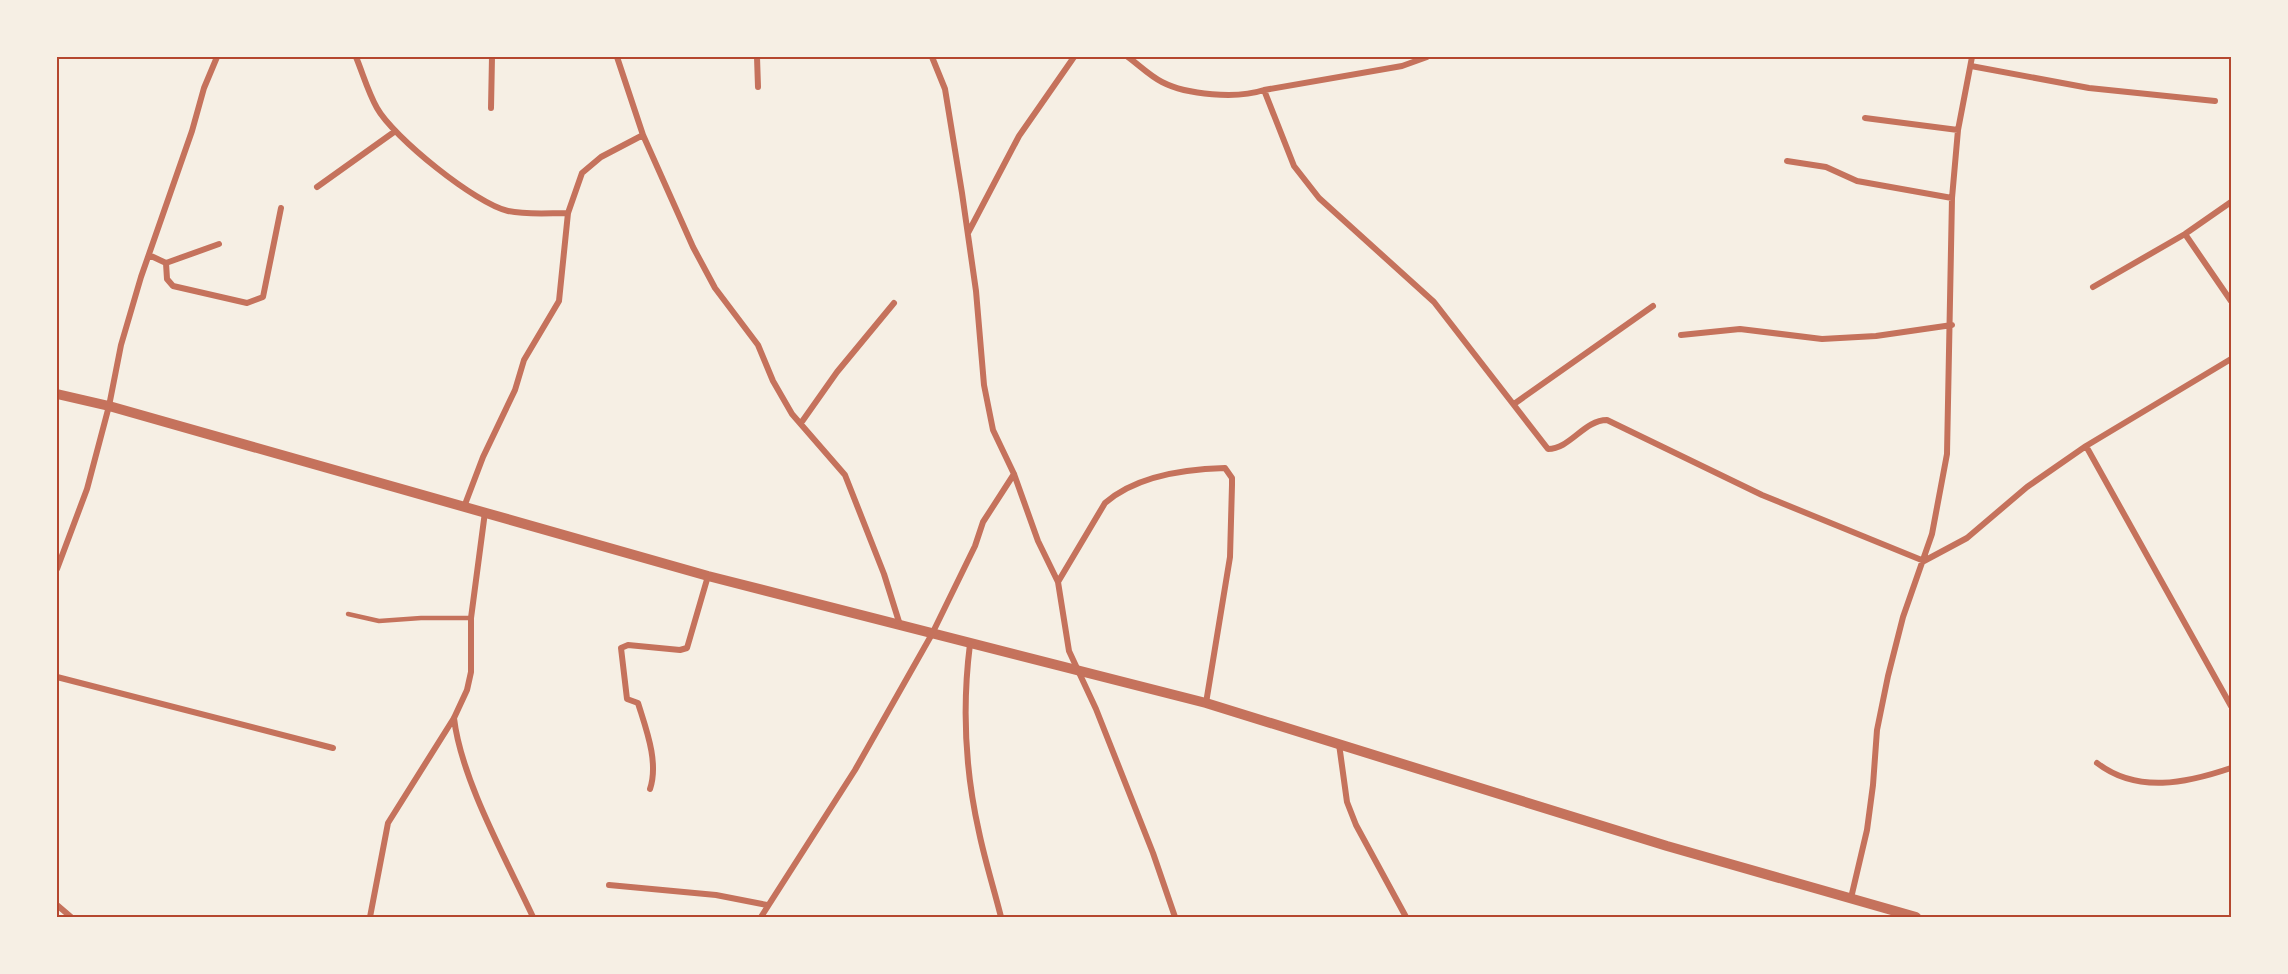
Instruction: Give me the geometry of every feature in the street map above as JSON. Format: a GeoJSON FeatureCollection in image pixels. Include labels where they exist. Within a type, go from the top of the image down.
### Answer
{"type":"FeatureCollection","features":[{"type":"Feature","properties":{"kind":"street"},"geometry":{"type":"LineString","coordinates":[[57,569],[87,489],[109,406],[121,345],[216,57]]}},
{"type":"Feature","properties":{"kind":"street"},"geometry":{"type":"LineString","coordinates":[[356,57],[377,108],[394,132],[435,167],[505,211],[568,213]]}},
{"type":"Feature","properties":{"kind":"street"},"geometry":{"type":"LineString","coordinates":[[491,108],[492,57]]}},
{"type":"Feature","properties":{"kind":"street"},"geometry":{"type":"LineString","coordinates":[[617,57],[643,135],[693,247],[715,288],[758,345],[782,400],[845,475],[884,574],[900,625]]}},
{"type":"Feature","properties":{"kind":"street"},"geometry":{"type":"LineString","coordinates":[[757,57],[758,87]]}},
{"type":"Feature","properties":{"kind":"street"},"geometry":{"type":"LineString","coordinates":[[932,57],[945,89],[968,233],[988,409],[993,430],[1014,474],[1038,541],[1058,582],[1066,639],[1153,853],[1175,917]]}},
{"type":"Feature","properties":{"kind":"street"},"geometry":{"type":"LineString","coordinates":[[968,233],[1019,136],[1074,57]]}},
{"type":"Feature","properties":{"kind":"street"},"geometry":{"type":"LineString","coordinates":[[1128,57],[1161,82],[1184,91],[1248,95],[1264,90],[1402,66],[1427,57]]}},
{"type":"Feature","properties":{"kind":"street"},"geometry":{"type":"LineString","coordinates":[[1851,898],[1867,830],[1874,785],[1877,730],[1903,617],[1924,561],[1941,492],[1947,454],[1952,325],[1952,198],[1958,130],[1972,57]]}},
{"type":"Feature","properties":{"kind":"street"},"geometry":{"type":"LineString","coordinates":[[1971,66],[2089,88],[2215,101]]}},
{"type":"Feature","properties":{"kind":"street"},"geometry":{"type":"LineString","coordinates":[[1264,90],[1294,166],[1319,198],[1434,302],[1548,449],[1560,446],[1590,425],[1607,420],[1762,495],[1924,561]]}},
{"type":"Feature","properties":{"kind":"street"},"geometry":{"type":"LineString","coordinates":[[1865,118],[1958,130]]}},
{"type":"Feature","properties":{"kind":"street"},"geometry":{"type":"LineString","coordinates":[[316,187],[394,132]]}},
{"type":"Feature","properties":{"kind":"street"},"geometry":{"type":"LineString","coordinates":[[465,507],[483,457],[515,390],[524,360],[559,302],[568,213],[582,173],[600,157],[643,135]]}},
{"type":"Feature","properties":{"kind":"street"},"geometry":{"type":"LineString","coordinates":[[1788,161],[1826,167],[1857,181],[1952,198]]}},
{"type":"Feature","properties":{"kind":"street"},"geometry":{"type":"LineString","coordinates":[[2093,287],[2185,234],[2231,202]]}},
{"type":"Feature","properties":{"kind":"street"},"geometry":{"type":"LineString","coordinates":[[166,263],[167,279],[173,286],[247,303],[258,301],[263,297],[265,289],[270,249],[281,208]]}},
{"type":"Feature","properties":{"kind":"street"},"geometry":{"type":"LineString","coordinates":[[2185,234],[2231,301]]}},
{"type":"Feature","properties":{"kind":"street"},"geometry":{"type":"LineString","coordinates":[[149,255],[166,263],[219,244]]}},
{"type":"Feature","properties":{"kind":"street"},"geometry":{"type":"LineString","coordinates":[[801,423],[837,372],[894,303]]}},
{"type":"Feature","properties":{"kind":"street"},"geometry":{"type":"LineString","coordinates":[[1514,404],[1653,306]]}},
{"type":"Feature","properties":{"kind":"street"},"geometry":{"type":"LineString","coordinates":[[1680,335],[1740,329],[1822,339],[1876,336],[1952,325]]}},
{"type":"Feature","properties":{"kind":"street"},"geometry":{"type":"LineString","coordinates":[[1924,561],[1967,538],[2026,487],[2086,446],[2231,359]]}},
{"type":"Feature","properties":{"kind":"street"},"geometry":{"type":"LineString","coordinates":[[57,394],[109,406],[708,576],[1206,703],[1667,846],[1851,898],[1889,913],[1917,917]]}},
{"type":"Feature","properties":{"kind":"street"},"geometry":{"type":"LineString","coordinates":[[2086,446],[2231,706]]}},
{"type":"Feature","properties":{"kind":"street"},"geometry":{"type":"LineString","coordinates":[[1058,582],[1105,503],[1115,494],[1126,488],[1186,471],[1225,468],[1232,478],[1230,556],[1206,703]]}},
{"type":"Feature","properties":{"kind":"street"},"geometry":{"type":"LineString","coordinates":[[761,917],[855,770],[932,634],[975,546],[983,522],[1014,474]]}},
{"type":"Feature","properties":{"kind":"street"},"geometry":{"type":"LineString","coordinates":[[370,917],[388,823],[454,718],[467,690],[471,672],[471,618],[485,512]]}},
{"type":"Feature","properties":{"kind":"street"},"geometry":{"type":"LineString","coordinates":[[650,789],[655,773],[652,756],[638,703],[627,699],[621,648],[628,645],[680,650],[687,648],[708,576]]}},
{"type":"Feature","properties":{"kind":"street"},"geometry":{"type":"LineString","coordinates":[[970,644],[964,690],[967,755],[979,833],[1001,917]]}},
{"type":"Feature","properties":{"kind":"street"},"geometry":{"type":"LineString","coordinates":[[57,677],[333,748]]}},
{"type":"Feature","properties":{"kind":"street"},"geometry":{"type":"LineString","coordinates":[[454,718],[465,766],[533,917]]}},
{"type":"Feature","properties":{"kind":"street"},"geometry":{"type":"LineString","coordinates":[[1338,744],[1345,792],[1356,825],[1406,917]]}},
{"type":"Feature","properties":{"kind":"street"},"geometry":{"type":"LineString","coordinates":[[2097,764],[2120,777],[2141,782],[2178,783],[2231,768]]}},
{"type":"Feature","properties":{"kind":"street"},"geometry":{"type":"LineString","coordinates":[[609,885],[716,895],[767,905]]}},
{"type":"Feature","properties":{"kind":"street"},"geometry":{"type":"LineString","coordinates":[[57,905],[71,917]]}},
{"type":"Feature","properties":{"kind":"lane"},"geometry":{"type":"LineString","coordinates":[[348,614],[379,621],[471,618]]}}]}
